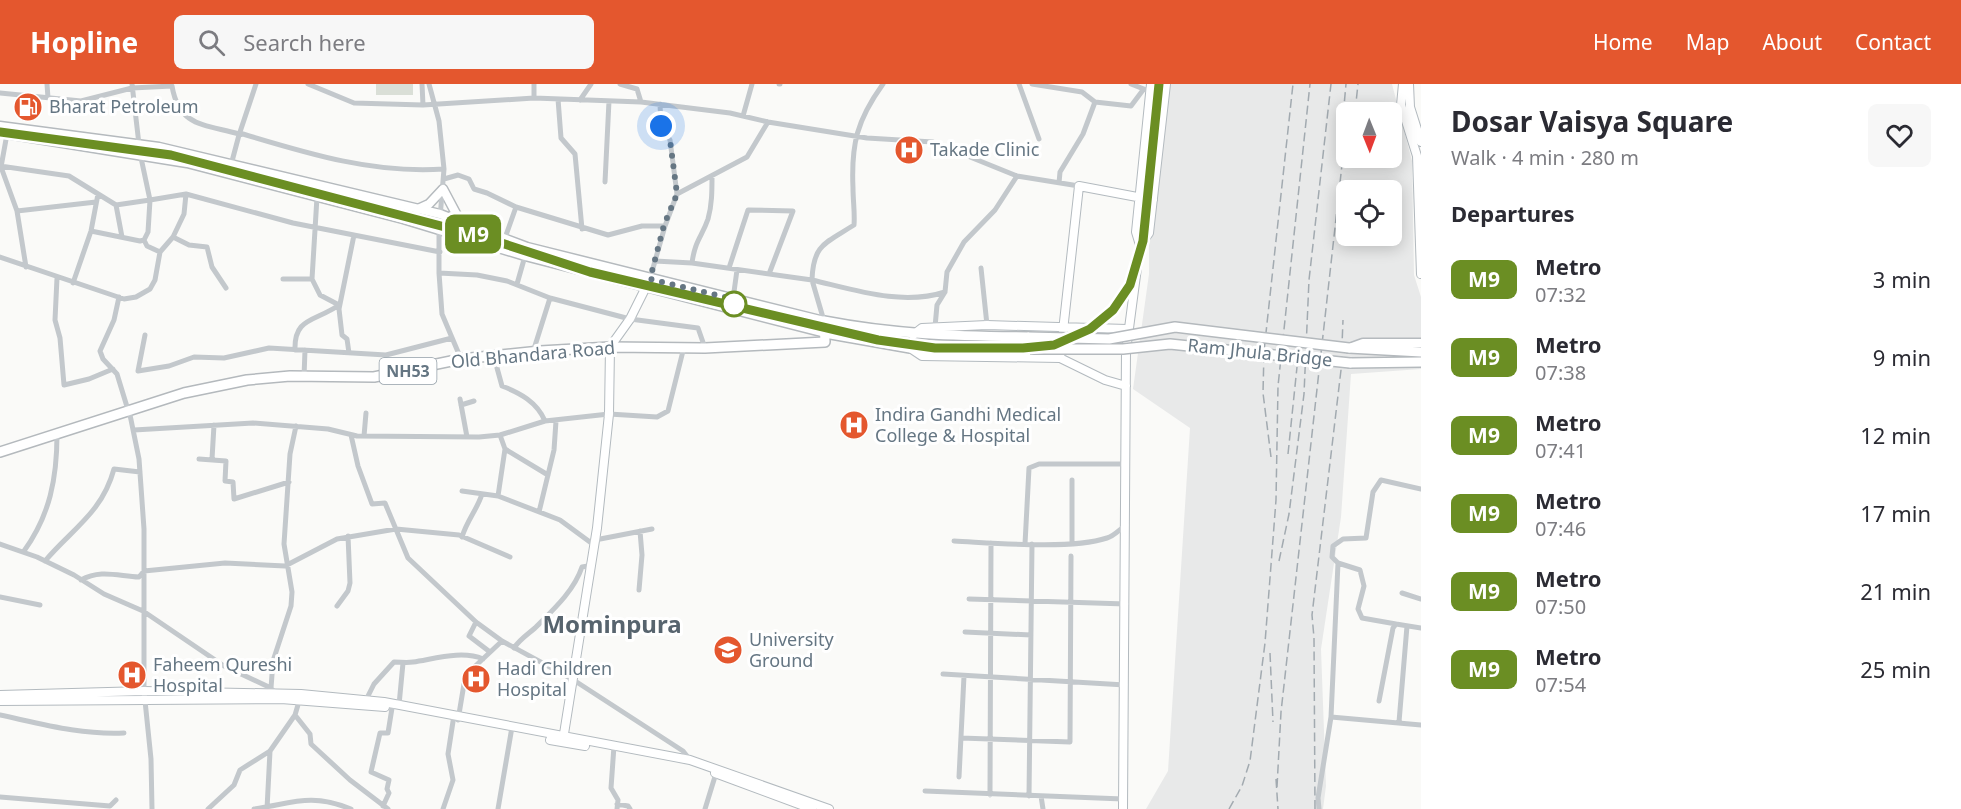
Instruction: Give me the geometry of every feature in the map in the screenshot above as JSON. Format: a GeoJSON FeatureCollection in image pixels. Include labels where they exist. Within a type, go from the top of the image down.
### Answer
{"type":"FeatureCollection","features":[{"type":"Feature","properties":{"kind":"highway","name":"Ram Jhula Bridge"},"geometry":{"type":"LineString","coordinates":[[824,321],[924,336],[1109,339],[1174,327],[1349,348],[1421,352]]}},
{"type":"Feature","properties":{"kind":"highway"},"geometry":{"type":"LineString","coordinates":[[824,321],[825,338]]}},
{"type":"Feature","properties":{"kind":"highway","name":"Old Bhandara Road"},"geometry":{"type":"LineString","coordinates":[[0,452],[128,410],[215,385],[247,380],[374,377],[461,359],[533,352],[610,347],[705,348],[825,338]]}},
{"type":"Feature","properties":{"kind":"highway","name":"NH53"},"geometry":{"type":"LineString","coordinates":[[825,338],[915,348]]}},
{"type":"Feature","properties":{"kind":"highway","name":"Ram Jhula Bridge"},"geometry":{"type":"LineString","coordinates":[[915,348],[1123,349],[1170,344],[1350,363],[1421,362]]}},
{"type":"Feature","properties":{"kind":"main road"},"geometry":{"type":"LineString","coordinates":[[1123,809],[1127,329],[1140,244],[1136,232],[1147,92],[1151,84]]}},
{"type":"Feature","properties":{"kind":"main road"},"geometry":{"type":"LineString","coordinates":[[1140,244],[1149,232],[1166,84]]}},
{"type":"Feature","properties":{"kind":"main road"},"geometry":{"type":"LineString","coordinates":[[1402,84],[1401,105],[1417,156],[1421,274]]}},
{"type":"Feature","properties":{"kind":"main road"},"geometry":{"type":"LineString","coordinates":[[1409,84],[1410,107],[1421,142]]}},
{"type":"Feature","properties":{"kind":"main road"},"geometry":{"type":"LineString","coordinates":[[0,126],[140,143],[440,214],[527,247],[825,338]]}},
{"type":"Feature","properties":{"kind":"main road"},"geometry":{"type":"LineString","coordinates":[[3,133],[140,153],[187,163],[438,230],[525,256],[733,299],[824,321]]}},
{"type":"Feature","properties":{"kind":"main road"},"geometry":{"type":"LineString","coordinates":[[1060,358],[1079,186],[1153,200]]}},
{"type":"Feature","properties":{"kind":"main road"},"geometry":{"type":"LineString","coordinates":[[417,209],[429,204],[443,189],[461,222]]}},
{"type":"Feature","properties":{"kind":"main road"},"geometry":{"type":"LineString","coordinates":[[563,740],[595,542],[609,414],[610,347],[630,319],[647,283]]}},
{"type":"Feature","properties":{"kind":"main road"},"geometry":{"type":"LineString","coordinates":[[914,335],[918,329],[987,325],[1127,329]]}},
{"type":"Feature","properties":{"kind":"main road"},"geometry":{"type":"LineString","coordinates":[[1349,348],[1363,343],[1421,344]]}},
{"type":"Feature","properties":{"kind":"main road"},"geometry":{"type":"LineString","coordinates":[[915,348],[922,356],[1060,358],[1105,380],[1126,386]]}},
{"type":"Feature","properties":{"kind":"main road"},"geometry":{"type":"LineString","coordinates":[[0,701],[144,694]]}},
{"type":"Feature","properties":{"kind":"main road"},"geometry":{"type":"LineString","coordinates":[[0,695],[276,694],[395,706]]}},
{"type":"Feature","properties":{"kind":"main road"},"geometry":{"type":"LineString","coordinates":[[301,697],[366,700],[563,740],[690,760],[791,805],[812,809]]}},
{"type":"Feature","properties":{"kind":"main road"},"geometry":{"type":"LineString","coordinates":[[614,749],[717,771],[827,809]]}},
{"type":"Feature","properties":{"kind":"street"},"geometry":{"type":"LineString","coordinates":[[46,84],[48,98]]}},
{"type":"Feature","properties":{"kind":"street"},"geometry":{"type":"LineString","coordinates":[[231,165],[256,84]]}},
{"type":"Feature","properties":{"kind":"street"},"geometry":{"type":"LineString","coordinates":[[308,84],[354,103],[433,105],[534,98],[660,104],[856,135],[933,142],[1017,176],[1079,186]]}},
{"type":"Feature","properties":{"kind":"street"},"geometry":{"type":"LineString","coordinates":[[422,84],[423,105]]}},
{"type":"Feature","properties":{"kind":"street"},"geometry":{"type":"LineString","coordinates":[[429,84],[439,122],[444,170],[438,230],[440,252],[438,273],[442,314],[461,359]]}},
{"type":"Feature","properties":{"kind":"street"},"geometry":{"type":"LineString","coordinates":[[534,84],[534,98]]}},
{"type":"Feature","properties":{"kind":"street"},"geometry":{"type":"LineString","coordinates":[[580,100],[591,84]]}},
{"type":"Feature","properties":{"kind":"street"},"geometry":{"type":"LineString","coordinates":[[620,84],[637,88],[641,102]]}},
{"type":"Feature","properties":{"kind":"street"},"geometry":{"type":"LineString","coordinates":[[638,91],[644,84]]}},
{"type":"Feature","properties":{"kind":"street"},"geometry":{"type":"LineString","coordinates":[[743,116],[752,84]]}},
{"type":"Feature","properties":{"kind":"street"},"geometry":{"type":"LineString","coordinates":[[824,321],[812,280],[813,262],[821,244],[854,225],[852,163],[856,135],[860,121],[883,84]]}},
{"type":"Feature","properties":{"kind":"street"},"geometry":{"type":"LineString","coordinates":[[1019,84],[1039,139]]}},
{"type":"Feature","properties":{"kind":"street"},"geometry":{"type":"LineString","coordinates":[[1032,84],[1082,92],[1095,102],[1131,106],[1147,92]]}},
{"type":"Feature","properties":{"kind":"street"},"geometry":{"type":"LineString","coordinates":[[1131,84],[1164,97]]}},
{"type":"Feature","properties":{"kind":"street"},"geometry":{"type":"LineString","coordinates":[[0,93],[87,101],[132,86],[172,85],[175,103],[189,120],[239,135],[379,169],[414,172],[444,170]]}},
{"type":"Feature","properties":{"kind":"street"},"geometry":{"type":"LineString","coordinates":[[132,86],[140,153],[150,200],[148,232],[144,240]]}},
{"type":"Feature","properties":{"kind":"street"},"geometry":{"type":"LineString","coordinates":[[558,99],[561,138],[575,154],[582,229]]}},
{"type":"Feature","properties":{"kind":"street"},"geometry":{"type":"LineString","coordinates":[[605,182],[609,101]]}},
{"type":"Feature","properties":{"kind":"street"},"geometry":{"type":"LineString","coordinates":[[1059,183],[1060,172],[1083,134],[1095,102]]}},
{"type":"Feature","properties":{"kind":"street"},"geometry":{"type":"LineString","coordinates":[[647,283],[656,261],[664,225],[677,194],[670,140],[661,126],[660,104]]}},
{"type":"Feature","properties":{"kind":"street"},"geometry":{"type":"LineString","coordinates":[[677,194],[747,156],[768,122]]}},
{"type":"Feature","properties":{"kind":"street"},"geometry":{"type":"LineString","coordinates":[[3,133],[1,167],[17,211],[26,267]]}},
{"type":"Feature","properties":{"kind":"street"},"geometry":{"type":"LineString","coordinates":[[1,167],[69,176],[116,205],[186,194],[316,227],[440,252]]}},
{"type":"Feature","properties":{"kind":"street"},"geometry":{"type":"LineString","coordinates":[[444,179],[458,176],[469,179],[474,189],[488,193],[516,207],[582,229],[608,235],[642,226],[664,225]]}},
{"type":"Feature","properties":{"kind":"street"},"geometry":{"type":"LineString","coordinates":[[692,262],[694,244],[707,220],[712,198],[712,176]]}},
{"type":"Feature","properties":{"kind":"street"},"geometry":{"type":"LineString","coordinates":[[935,327],[937,305],[945,292],[947,272],[964,242],[995,210],[1017,176]]}},
{"type":"Feature","properties":{"kind":"street"},"geometry":{"type":"LineString","coordinates":[[73,283],[91,231],[98,194]]}},
{"type":"Feature","properties":{"kind":"street"},"geometry":{"type":"LineString","coordinates":[[0,257],[119,297],[136,297],[150,289],[155,280],[160,252],[173,237],[184,213],[186,194]]}},
{"type":"Feature","properties":{"kind":"street"},"geometry":{"type":"LineString","coordinates":[[317,197],[316,227],[312,243],[315,258],[312,279],[320,295],[339,305]]}},
{"type":"Feature","properties":{"kind":"street"},"geometry":{"type":"LineString","coordinates":[[17,211],[72,207],[96,202]]}},
{"type":"Feature","properties":{"kind":"street"},"geometry":{"type":"LineString","coordinates":[[116,205],[122,237]]}},
{"type":"Feature","properties":{"kind":"street"},"geometry":{"type":"LineString","coordinates":[[505,238],[516,207]]}},
{"type":"Feature","properties":{"kind":"street"},"geometry":{"type":"LineString","coordinates":[[729,268],[748,210],[793,211],[769,274]]}},
{"type":"Feature","properties":{"kind":"street"},"geometry":{"type":"LineString","coordinates":[[91,231],[144,240]]}},
{"type":"Feature","properties":{"kind":"street"},"geometry":{"type":"LineString","coordinates":[[349,353],[347,339],[342,335],[339,305],[354,235]]}},
{"type":"Feature","properties":{"kind":"street"},"geometry":{"type":"LineString","coordinates":[[173,237],[189,245],[207,247],[212,267],[226,288]]}},
{"type":"Feature","properties":{"kind":"street"},"geometry":{"type":"LineString","coordinates":[[144,240],[147,246],[160,252]]}},
{"type":"Feature","properties":{"kind":"street"},"geometry":{"type":"LineString","coordinates":[[517,284],[525,256]]}},
{"type":"Feature","properties":{"kind":"street"},"geometry":{"type":"LineString","coordinates":[[656,261],[692,262],[812,280],[886,296],[924,299],[945,292]]}},
{"type":"Feature","properties":{"kind":"street"},"geometry":{"type":"LineString","coordinates":[[981,268],[987,325]]}},
{"type":"Feature","properties":{"kind":"street"},"geometry":{"type":"LineString","coordinates":[[733,299],[737,270]]}},
{"type":"Feature","properties":{"kind":"street"},"geometry":{"type":"LineString","coordinates":[[438,273],[477,275],[517,284],[550,298],[630,319],[698,328],[705,348]]}},
{"type":"Feature","properties":{"kind":"street"},"geometry":{"type":"LineString","coordinates":[[57,278],[55,320],[60,338],[64,385],[113,369]]}},
{"type":"Feature","properties":{"kind":"street"},"geometry":{"type":"LineString","coordinates":[[283,279],[312,279]]}},
{"type":"Feature","properties":{"kind":"street"},"geometry":{"type":"LineString","coordinates":[[119,297],[114,320],[100,351],[103,359],[120,380],[134,430],[140,472],[144,529],[144,694],[151,759],[152,809]]}},
{"type":"Feature","properties":{"kind":"street"},"geometry":{"type":"LineString","coordinates":[[533,352],[550,298]]}},
{"type":"Feature","properties":{"kind":"street"},"geometry":{"type":"LineString","coordinates":[[295,350],[295,335],[298,327],[339,305]]}},
{"type":"Feature","properties":{"kind":"street"},"geometry":{"type":"LineString","coordinates":[[145,335],[138,370],[169,366],[194,357],[224,358],[269,348],[386,355],[452,338]]}},
{"type":"Feature","properties":{"kind":"street"},"geometry":{"type":"LineString","coordinates":[[134,430],[253,423],[296,426],[364,436],[467,437],[500,435],[545,421],[609,414],[657,417],[668,411],[684,347]]}},
{"type":"Feature","properties":{"kind":"street"},"geometry":{"type":"LineString","coordinates":[[304,377],[305,350]]}},
{"type":"Feature","properties":{"kind":"street"},"geometry":{"type":"LineString","coordinates":[[494,357],[502,386],[526,397],[542,413],[545,421]]}},
{"type":"Feature","properties":{"kind":"street"},"geometry":{"type":"LineString","coordinates":[[467,437],[461,402],[474,401]]}},
{"type":"Feature","properties":{"kind":"street"},"geometry":{"type":"LineString","coordinates":[[364,436],[366,413]]}},
{"type":"Feature","properties":{"kind":"street"},"geometry":{"type":"LineString","coordinates":[[539,512],[548,476],[556,421]]}},
{"type":"Feature","properties":{"kind":"street"},"geometry":{"type":"LineString","coordinates":[[212,459],[214,425]]}},
{"type":"Feature","properties":{"kind":"street"},"geometry":{"type":"LineString","coordinates":[[276,694],[273,661],[291,606],[290,563],[284,544],[290,454],[296,426]]}},
{"type":"Feature","properties":{"kind":"street"},"geometry":{"type":"LineString","coordinates":[[24,551],[41,524],[55,485],[57,434]]}},
{"type":"Feature","properties":{"kind":"street"},"geometry":{"type":"LineString","coordinates":[[351,435],[358,466],[372,504],[385,503],[408,558],[476,622],[502,641],[572,679],[675,746],[690,760]]}},
{"type":"Feature","properties":{"kind":"street"},"geometry":{"type":"LineString","coordinates":[[498,496],[505,449],[500,435]]}},
{"type":"Feature","properties":{"kind":"street"},"geometry":{"type":"LineString","coordinates":[[505,449],[548,476]]}},
{"type":"Feature","properties":{"kind":"street"},"geometry":{"type":"LineString","coordinates":[[199,459],[226,461],[225,481],[233,482],[234,499],[289,482]]}},
{"type":"Feature","properties":{"kind":"street"},"geometry":{"type":"LineString","coordinates":[[1029,796],[1031,601],[1029,468],[1039,464],[1126,464]]}},
{"type":"Feature","properties":{"kind":"street"},"geometry":{"type":"LineString","coordinates":[[45,561],[57,546],[83,526],[109,488],[114,469],[140,472]]}},
{"type":"Feature","properties":{"kind":"street"},"geometry":{"type":"LineString","coordinates":[[1072,480],[1072,542]]}},
{"type":"Feature","properties":{"kind":"street"},"geometry":{"type":"LineString","coordinates":[[1421,489],[1381,480],[1376,484],[1366,538],[1343,539],[1333,546],[1332,557],[1338,563],[1360,570],[1365,586],[1358,609],[1362,618],[1421,628]]}},
{"type":"Feature","properties":{"kind":"street"},"geometry":{"type":"LineString","coordinates":[[462,491],[498,496],[560,520],[595,542],[652,529]]}},
{"type":"Feature","properties":{"kind":"street"},"geometry":{"type":"LineString","coordinates":[[462,537],[469,518],[478,509],[482,494]]}},
{"type":"Feature","properties":{"kind":"street"},"geometry":{"type":"LineString","coordinates":[[954,541],[1029,544],[1072,542],[1110,537],[1126,525]]}},
{"type":"Feature","properties":{"kind":"street"},"geometry":{"type":"LineString","coordinates":[[81,580],[92,574],[106,573],[139,577],[144,571],[225,563],[254,566],[290,563],[330,542],[348,536],[396,529],[437,531],[462,537],[510,557]]}},
{"type":"Feature","properties":{"kind":"street"},"geometry":{"type":"LineString","coordinates":[[639,590],[642,555],[640,531]]}},
{"type":"Feature","properties":{"kind":"street"},"geometry":{"type":"LineString","coordinates":[[337,606],[348,591],[350,584],[348,536]]}},
{"type":"Feature","properties":{"kind":"street"},"geometry":{"type":"LineString","coordinates":[[0,543],[24,551],[104,594],[143,611],[224,666],[276,694]]}},
{"type":"Feature","properties":{"kind":"street"},"geometry":{"type":"LineString","coordinates":[[990,795],[991,543]]}},
{"type":"Feature","properties":{"kind":"street"},"geometry":{"type":"LineString","coordinates":[[961,738],[1070,742],[1071,556]]}},
{"type":"Feature","properties":{"kind":"street"},"geometry":{"type":"LineString","coordinates":[[514,648],[519,640],[552,610],[578,580],[582,567],[588,566],[592,559]]}},
{"type":"Feature","properties":{"kind":"street"},"geometry":{"type":"LineString","coordinates":[[1319,809],[1318,798],[1331,717],[1338,563]]}},
{"type":"Feature","properties":{"kind":"street"},"geometry":{"type":"LineString","coordinates":[[1402,593],[1421,599]]}},
{"type":"Feature","properties":{"kind":"street"},"geometry":{"type":"LineString","coordinates":[[0,597],[40,605]]}},
{"type":"Feature","properties":{"kind":"street"},"geometry":{"type":"LineString","coordinates":[[969,599],[1126,604]]}},
{"type":"Feature","properties":{"kind":"street"},"geometry":{"type":"LineString","coordinates":[[476,622],[469,636],[490,651]]}},
{"type":"Feature","properties":{"kind":"street"},"geometry":{"type":"LineString","coordinates":[[1379,701],[1389,644],[1396,624]]}},
{"type":"Feature","properties":{"kind":"street"},"geometry":{"type":"LineString","coordinates":[[1399,722],[1407,626]]}},
{"type":"Feature","properties":{"kind":"street"},"geometry":{"type":"LineString","coordinates":[[965,632],[1031,635]]}},
{"type":"Feature","properties":{"kind":"street"},"geometry":{"type":"LineString","coordinates":[[443,809],[453,780],[448,754],[464,684],[470,672],[502,641]]}},
{"type":"Feature","properties":{"kind":"street"},"geometry":{"type":"LineString","coordinates":[[366,700],[374,684],[386,668],[394,662],[475,655],[483,659]]}},
{"type":"Feature","properties":{"kind":"street"},"geometry":{"type":"LineString","coordinates":[[295,715],[310,734],[311,744],[350,780],[386,807],[389,780],[371,772],[380,733],[388,733],[403,663]]}},
{"type":"Feature","properties":{"kind":"street"},"geometry":{"type":"LineString","coordinates":[[943,674],[1125,685]]}},
{"type":"Feature","properties":{"kind":"street"},"geometry":{"type":"LineString","coordinates":[[959,777],[964,676]]}},
{"type":"Feature","properties":{"kind":"street"},"geometry":{"type":"LineString","coordinates":[[208,809],[234,785],[240,770],[270,751],[295,715],[301,697]]}},
{"type":"Feature","properties":{"kind":"street"},"geometry":{"type":"LineString","coordinates":[[0,714],[97,735],[124,733]]}},
{"type":"Feature","properties":{"kind":"street"},"geometry":{"type":"LineString","coordinates":[[1331,717],[1421,724]]}},
{"type":"Feature","properties":{"kind":"street"},"geometry":{"type":"LineString","coordinates":[[498,809],[511,729]]}},
{"type":"Feature","properties":{"kind":"street"},"geometry":{"type":"LineString","coordinates":[[614,749],[611,788],[617,807],[628,806],[630,809]]}},
{"type":"Feature","properties":{"kind":"street"},"geometry":{"type":"LineString","coordinates":[[266,808],[270,751]]}},
{"type":"Feature","properties":{"kind":"street"},"geometry":{"type":"LineString","coordinates":[[705,809],[717,771]]}},
{"type":"Feature","properties":{"kind":"street"},"geometry":{"type":"LineString","coordinates":[[925,791],[1124,799]]}},
{"type":"Feature","properties":{"kind":"street"},"geometry":{"type":"LineString","coordinates":[[1041,796],[1042,809]]}},
{"type":"Feature","properties":{"kind":"street"},"geometry":{"type":"LineString","coordinates":[[0,797],[103,807],[110,806],[116,800]]}},
{"type":"Feature","properties":{"kind":"street"},"geometry":{"type":"LineString","coordinates":[[254,809],[302,799],[332,802],[351,809]]}},
{"type":"Feature","properties":{"kind":"street"},"geometry":{"type":"LineString","coordinates":[[33,801],[36,809]]}},
{"type":"Feature","properties":{"kind":"shaded area"},"geometry":{"type":"Polygon","coordinates":[[[376,84],[413,84],[413,95],[376,95],[376,84]]]}},
{"type":"Feature","properties":{"kind":"shaded area"},"geometry":{"type":"Polygon","coordinates":[[[1167,84],[1392,84],[1397,102],[1336,102],[1336,168],[1402,168],[1402,122],[1412,161],[1414,275],[1421,297],[1421,369],[1351,374],[1341,517],[1321,649],[1326,786],[1323,809],[1146,809],[1168,771],[1190,428],[1133,389],[1149,274],[1149,216],[1167,84]]]}},
{"type":"Feature","properties":{"kind":"railway"},"geometry":{"type":"LineString","coordinates":[[0,132],[171,155],[483,237],[590,272],[878,340],[935,348],[1023,348],[1064,342],[1090,329],[1113,310],[1130,285],[1143,241],[1159,84]]}},
{"type":"Feature","properties":{"kind":"railway"},"geometry":{"type":"LineString","coordinates":[[1271,457],[1263,393],[1264,351],[1293,84]]}},
{"type":"Feature","properties":{"kind":"railway"},"geometry":{"type":"LineString","coordinates":[[1229,809],[1242,786],[1250,761],[1265,643],[1276,500],[1278,386],[1310,84]]}},
{"type":"Feature","properties":{"kind":"railway"},"geometry":{"type":"LineString","coordinates":[[1279,561],[1289,514],[1304,394],[1309,280],[1331,84]]}},
{"type":"Feature","properties":{"kind":"railway"},"geometry":{"type":"LineString","coordinates":[[1344,102],[1346,84]]}},
{"type":"Feature","properties":{"kind":"railway"},"geometry":{"type":"LineString","coordinates":[[1356,102],[1358,84]]}},
{"type":"Feature","properties":{"kind":"railway"},"geometry":{"type":"LineString","coordinates":[[1277,787],[1281,712],[1342,168]]}},
{"type":"Feature","properties":{"kind":"railway"},"geometry":{"type":"LineString","coordinates":[[1315,809],[1312,615],[1341,370],[1343,320]]}},
{"type":"Feature","properties":{"kind":"railway"},"geometry":{"type":"LineString","coordinates":[[1288,454],[1297,367]]}},
{"type":"Feature","properties":{"kind":"railway"},"geometry":{"type":"LineString","coordinates":[[1270,653],[1273,722]]}},
{"type":"Feature","properties":{"kind":"railway"},"geometry":{"type":"LineString","coordinates":[[1276,779],[1278,809]]}},
{"type":"Feature","properties":{"kind":"metro line","name":"M9"},"geometry":{"type":"LineString","coordinates":[[0,132],[171,155],[483,237],[590,272],[734,304],[878,340],[935,348],[1023,348],[1054,345],[1090,329],[1113,310],[1130,285],[1140,258],[1143,241],[1159,84]]}},
{"type":"Feature","properties":{"kind":"place","name":"Bharat Petroleum"},"geometry":{"type":"Point","coordinates":[28,107]}},
{"type":"Feature","properties":{"kind":"place","name":"Takade Clinic"},"geometry":{"type":"Point","coordinates":[909,150]}},
{"type":"Feature","properties":{"kind":"place","name":"Indira Gandhi Medical College & Hospital"},"geometry":{"type":"Point","coordinates":[854,425]}},
{"type":"Feature","properties":{"kind":"place","name":"University Ground"},"geometry":{"type":"Point","coordinates":[728,650]}},
{"type":"Feature","properties":{"kind":"place","name":"Faheem Qureshi Hospital"},"geometry":{"type":"Point","coordinates":[132,675]}},
{"type":"Feature","properties":{"kind":"place","name":"Hadi Children Hospital"},"geometry":{"type":"Point","coordinates":[476,679]}},
{"type":"Feature","properties":{"kind":"district","name":"Mominpura"},"geometry":{"type":"Point","coordinates":[612,625]}},
{"type":"Feature","properties":{"kind":"route"},"geometry":{"type":"LineString","coordinates":[[661,126],[670,140],[677,194],[664,225],[650,279],[733,299],[734,304]]}}]}
